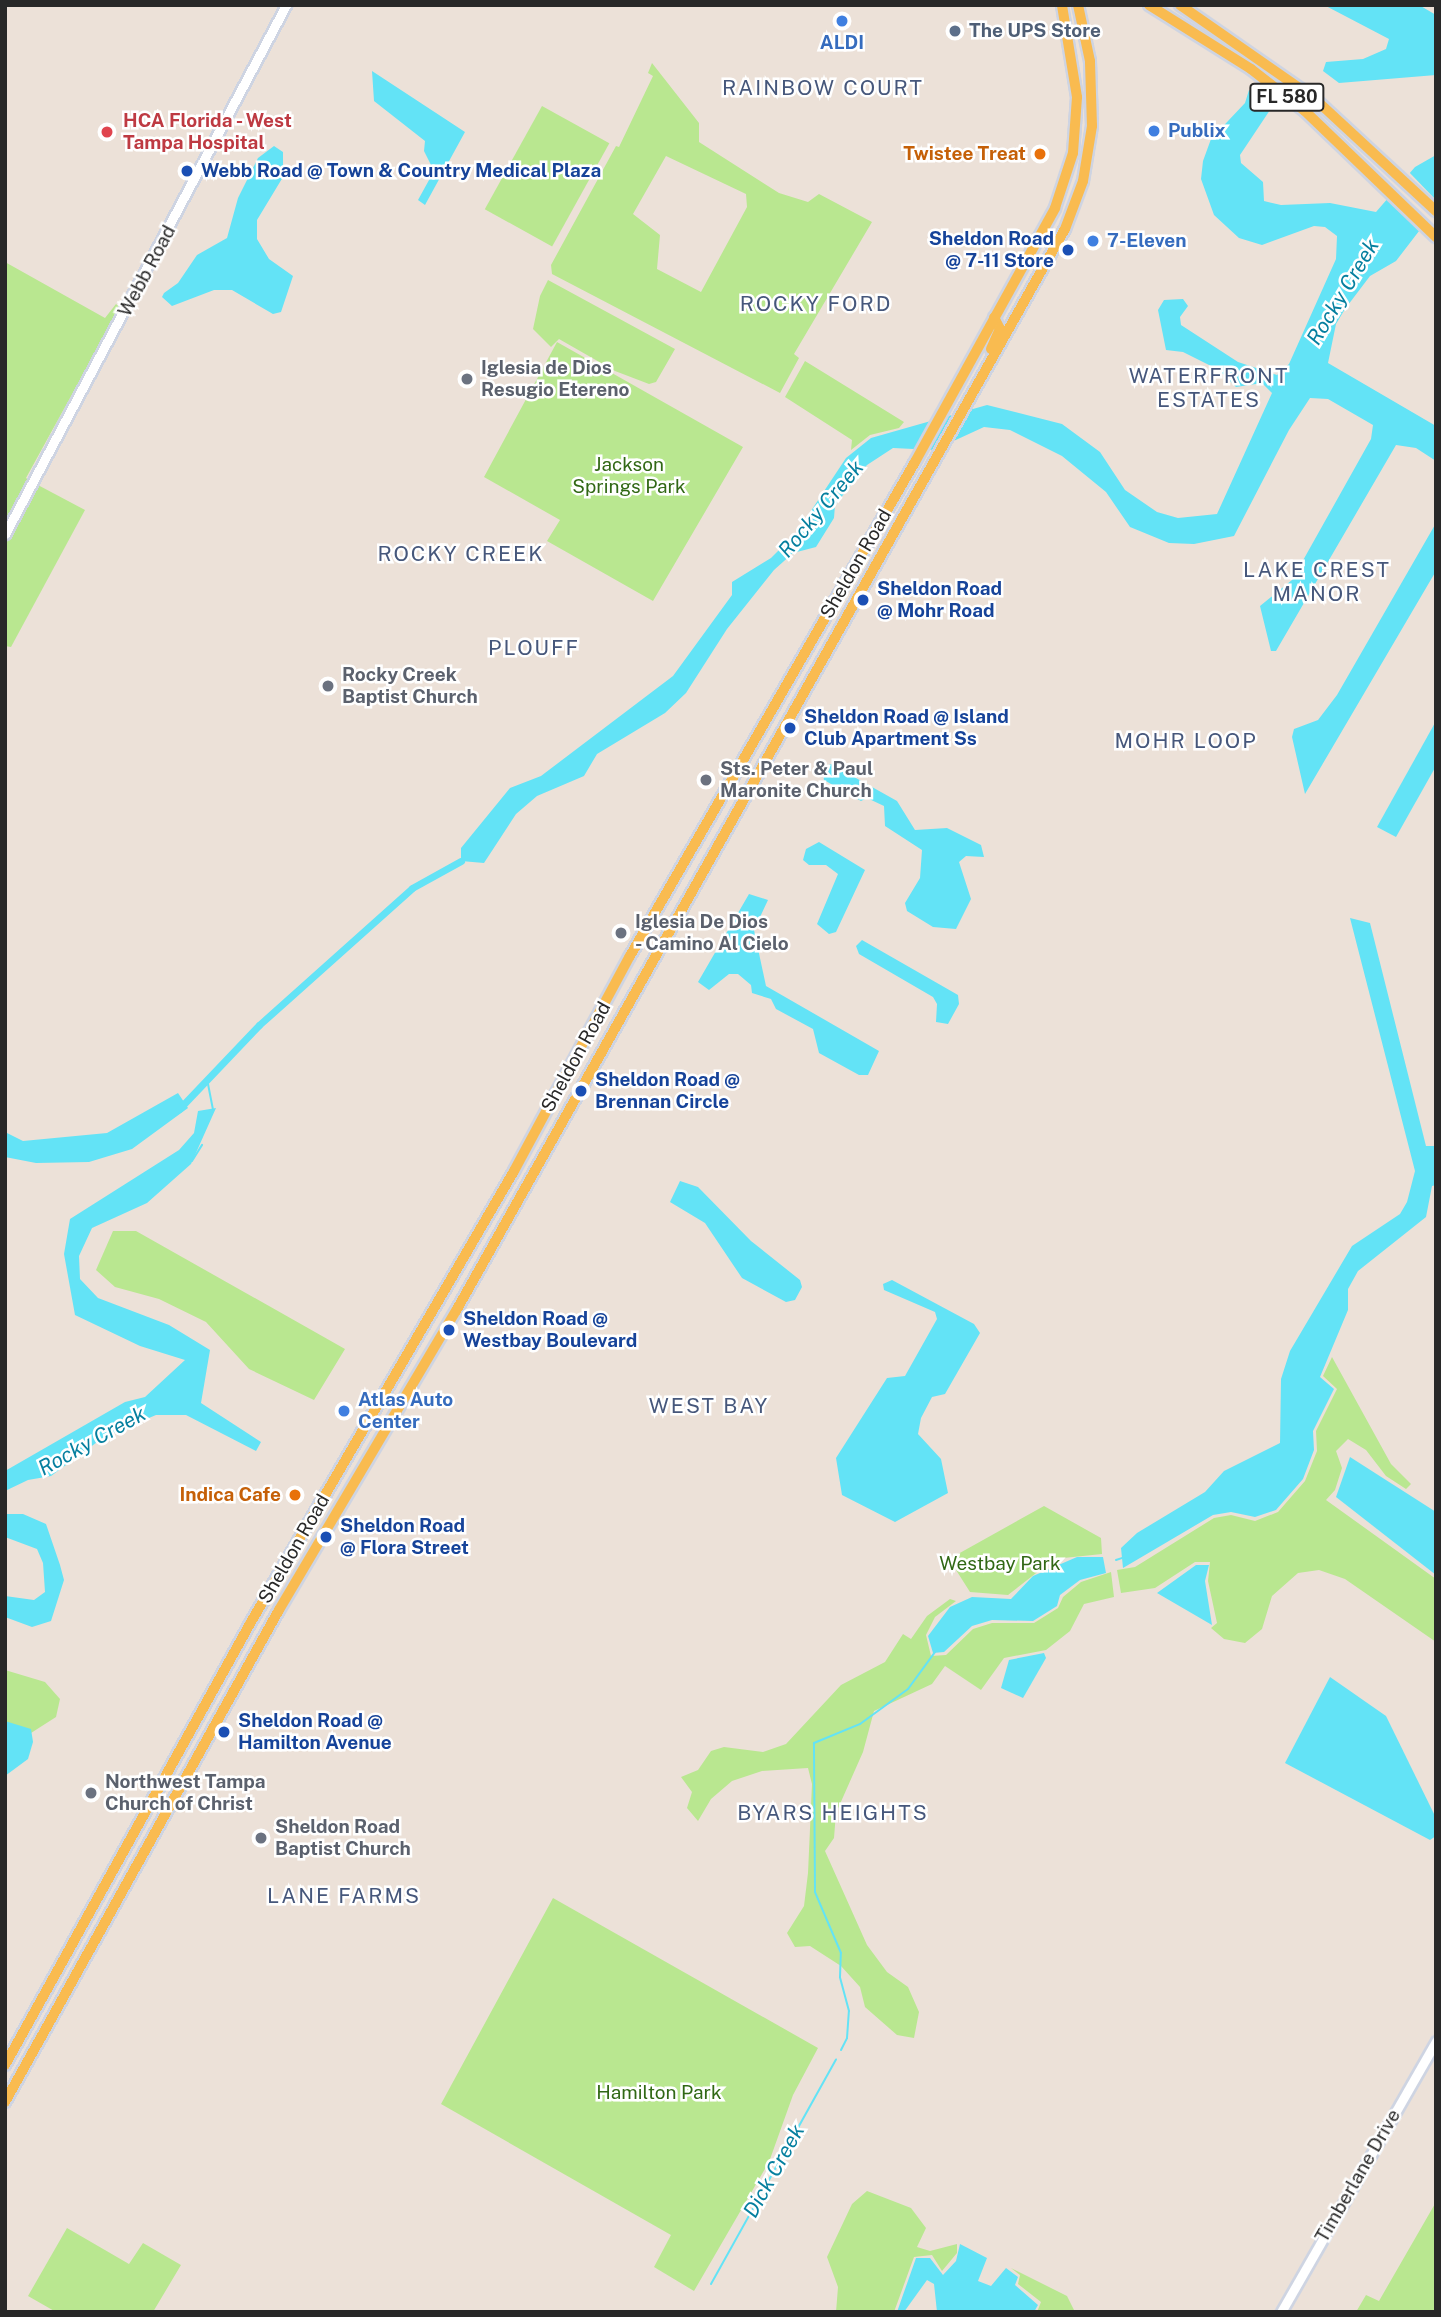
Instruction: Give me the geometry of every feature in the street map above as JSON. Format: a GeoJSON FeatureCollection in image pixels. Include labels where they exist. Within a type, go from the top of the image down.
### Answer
{"type":"FeatureCollection","features":[{"type":"Feature","properties":{"kind":"main road","name":"Sheldon Road"},"geometry":{"type":"LineString","coordinates":[[5,2064],[165,1778],[915,463],[1055,208],[1073,153],[1076,73],[1062,5]]}},
{"type":"Feature","properties":{"kind":"main road","name":"FL 580"},"geometry":{"type":"LineString","coordinates":[[1149,5],[1259,75],[1385,184],[1436,237]]}},
{"type":"Feature","properties":{"kind":"main road","name":"FL 580"},"geometry":{"type":"LineString","coordinates":[[1180,5],[1306,92],[1396,170],[1436,211]]}},
{"type":"Feature","properties":{"kind":"main road","name":"Sheldon Road"},"geometry":{"type":"LineString","coordinates":[[5,2102],[181,1786],[938,458],[1065,229],[1083,181],[1092,94],[1080,7]]}},
{"type":"Feature","properties":{"kind":"main road"},"geometry":{"type":"LineString","coordinates":[[977,389],[982,368],[1000,329],[994,317]]}},
{"type":"Feature","properties":{"kind":"main road"},"geometry":{"type":"LineString","coordinates":[[165,1778],[181,1786]]}},
{"type":"Feature","properties":{"kind":"street","name":"Webb Road"},"geometry":{"type":"LineString","coordinates":[[5,534],[286,5]]}},
{"type":"Feature","properties":{"kind":"street","name":"Timberlane Drive"},"geometry":{"type":"LineString","coordinates":[[1280,2312],[1436,2041]]}},
{"type":"Feature","properties":{"kind":"green space"},"geometry":{"type":"Polygon","coordinates":[[[652,63],[699,123],[699,142],[779,193],[808,202],[819,194],[872,222],[794,354],[799,358],[780,393],[552,274],[551,265],[616,146],[619,147],[653,76],[648,73],[652,63]],[[666,156],[633,214],[660,235],[657,269],[701,292],[747,207],[746,194],[666,156]]]}},
{"type":"Feature","properties":{"kind":"green space"},"geometry":{"type":"Polygon","coordinates":[[[542,106],[609,143],[552,247],[485,209],[542,106]]]}},
{"type":"Feature","properties":{"kind":"green space"},"geometry":{"type":"Polygon","coordinates":[[[5,262],[105,318],[116,304],[120,307],[26,478],[30,481],[5,527],[5,262]]]}},
{"type":"Feature","properties":{"kind":"green space"},"geometry":{"type":"Polygon","coordinates":[[[548,280],[675,349],[656,382],[649,384],[615,371],[559,339],[551,347],[533,329],[540,296],[548,280]]]}},
{"type":"Feature","properties":{"kind":"green space","name":"Jackson Springs Park"},"geometry":{"type":"Polygon","coordinates":[[[557,342],[743,447],[653,601],[547,541],[560,520],[484,477],[557,342]]]}},
{"type":"Feature","properties":{"kind":"green space"},"geometry":{"type":"Polygon","coordinates":[[[805,361],[904,422],[899,428],[870,435],[851,450],[852,440],[785,397],[805,361]]]}},
{"type":"Feature","properties":{"kind":"green space"},"geometry":{"type":"Polygon","coordinates":[[[36,484],[85,510],[11,647],[5,646],[5,541],[36,484]]]}},
{"type":"Feature","properties":{"kind":"green space"},"geometry":{"type":"Polygon","coordinates":[[[113,1231],[136,1231],[345,1349],[314,1400],[249,1369],[206,1322],[159,1299],[115,1287],[96,1270],[113,1231]]]}},
{"type":"Feature","properties":{"kind":"green space"},"geometry":{"type":"Polygon","coordinates":[[[1332,1357],[1391,1464],[1411,1484],[1406,1489],[1386,1476],[1366,1450],[1348,1439],[1336,1451],[1342,1468],[1335,1490],[1326,1500],[1436,1579],[1436,1642],[1345,1579],[1319,1570],[1298,1573],[1272,1596],[1262,1629],[1245,1643],[1224,1639],[1211,1628],[1217,1623],[1208,1581],[1210,1562],[1195,1562],[1155,1588],[1121,1593],[1117,1570],[1135,1567],[1214,1518],[1231,1515],[1255,1521],[1278,1512],[1305,1481],[1317,1451],[1316,1431],[1337,1389],[1323,1376],[1332,1357]]]}},
{"type":"Feature","properties":{"kind":"green space","name":"Westbay Park"},"geometry":{"type":"Polygon","coordinates":[[[1044,1506],[1101,1538],[1102,1554],[1054,1559],[1008,1595],[970,1592],[949,1559],[1044,1506]]]}},
{"type":"Feature","properties":{"kind":"green space"},"geometry":{"type":"Polygon","coordinates":[[[1111,1572],[1114,1597],[1084,1604],[1070,1631],[1046,1650],[1004,1658],[981,1690],[945,1666],[932,1684],[874,1711],[863,1752],[836,1813],[834,1838],[825,1851],[867,1945],[887,1972],[908,1987],[919,2012],[914,2038],[897,2035],[865,2007],[860,1987],[841,1966],[810,1946],[795,1947],[787,1933],[804,1906],[812,1784],[808,1768],[762,1771],[732,1781],[711,1799],[698,1821],[687,1808],[692,1792],[681,1777],[698,1770],[711,1751],[724,1747],[763,1752],[786,1744],[841,1685],[885,1662],[903,1634],[911,1639],[927,1616],[950,1599],[956,1601],[935,1617],[926,1635],[931,1656],[946,1655],[973,1629],[992,1623],[1034,1623],[1058,1608],[1063,1597],[1081,1582],[1111,1572]]]}},
{"type":"Feature","properties":{"kind":"green space"},"geometry":{"type":"Polygon","coordinates":[[[5,1670],[45,1682],[60,1699],[56,1717],[31,1733],[5,1721],[5,1670]]]}},
{"type":"Feature","properties":{"kind":"green space","name":"Hamilton Park"},"geometry":{"type":"Polygon","coordinates":[[[553,1898],[818,2048],[793,2095],[769,2162],[694,2291],[654,2267],[671,2235],[441,2104],[553,1898]]]}},
{"type":"Feature","properties":{"kind":"green space"},"geometry":{"type":"Polygon","coordinates":[[[867,2191],[911,2208],[926,2228],[917,2247],[930,2251],[957,2244],[957,2253],[942,2271],[932,2255],[914,2257],[894,2312],[836,2312],[838,2287],[827,2257],[852,2204],[867,2191]]]}},
{"type":"Feature","properties":{"kind":"green space"},"geometry":{"type":"Polygon","coordinates":[[[1436,2202],[1436,2312],[1356,2312],[1366,2295],[1379,2301],[1436,2202]]]}},
{"type":"Feature","properties":{"kind":"green space"},"geometry":{"type":"Polygon","coordinates":[[[67,2228],[129,2264],[143,2243],[181,2265],[153,2312],[56,2312],[28,2296],[67,2228]]]}},
{"type":"Feature","properties":{"kind":"green space"},"geometry":{"type":"Polygon","coordinates":[[[1011,2268],[1067,2296],[1075,2312],[1037,2312],[1041,2302],[1018,2284],[1020,2275],[1011,2268]]]}},
{"type":"Feature","properties":{"kind":"water"},"geometry":{"type":"Polygon","coordinates":[[[1324,5],[1419,5],[1436,15],[1436,75],[1339,83],[1323,71],[1326,62],[1363,59],[1386,49],[1389,39],[1324,5]]]}},
{"type":"Feature","properties":{"kind":"water"},"geometry":{"type":"Polygon","coordinates":[[[372,71],[465,132],[425,205],[418,200],[434,171],[424,151],[425,141],[374,101],[372,71]]]}},
{"type":"Feature","properties":{"kind":"water"},"geometry":{"type":"Polygon","coordinates":[[[1249,90],[1274,104],[1240,155],[1241,163],[1263,182],[1264,201],[1281,205],[1330,203],[1376,212],[1415,167],[1436,155],[1436,209],[1396,261],[1370,276],[1345,309],[1336,324],[1328,363],[1436,426],[1436,461],[1416,448],[1396,445],[1276,651],[1271,651],[1260,606],[1292,580],[1371,439],[1373,425],[1328,399],[1310,398],[1289,430],[1234,536],[1194,544],[1169,543],[1130,527],[1106,492],[1062,456],[1010,430],[984,427],[934,450],[893,448],[867,465],[835,505],[834,518],[816,547],[793,553],[774,570],[727,629],[686,693],[665,713],[597,754],[584,776],[537,796],[516,814],[484,863],[461,861],[461,848],[510,788],[541,776],[673,676],[732,595],[732,582],[771,558],[797,532],[846,458],[871,438],[987,405],[1062,424],[1100,452],[1125,490],[1157,512],[1178,518],[1217,514],[1272,393],[1262,383],[1236,387],[1219,370],[1183,352],[1166,350],[1158,310],[1164,300],[1183,299],[1188,306],[1180,317],[1181,325],[1238,362],[1277,375],[1289,364],[1336,259],[1337,236],[1325,227],[1314,226],[1262,245],[1239,238],[1214,215],[1201,179],[1203,161],[1211,139],[1245,103],[1249,90]]]}},
{"type":"Feature","properties":{"kind":"water"},"geometry":{"type":"Polygon","coordinates":[[[274,146],[283,152],[283,177],[257,220],[257,239],[269,259],[293,276],[281,312],[273,314],[232,290],[214,290],[172,306],[162,297],[164,293],[178,283],[197,255],[227,238],[238,198],[258,158],[274,146]]]}},
{"type":"Feature","properties":{"kind":"water"},"geometry":{"type":"Polygon","coordinates":[[[1436,523],[1436,571],[1305,794],[1292,737],[1294,729],[1318,720],[1337,695],[1436,523]]]}},
{"type":"Feature","properties":{"kind":"water"},"geometry":{"type":"Polygon","coordinates":[[[1436,721],[1436,766],[1396,837],[1377,827],[1436,721]]]}},
{"type":"Feature","properties":{"kind":"water"},"geometry":{"type":"Polygon","coordinates":[[[831,764],[897,801],[915,830],[947,828],[981,845],[984,857],[966,856],[959,862],[971,899],[956,929],[933,927],[907,911],[905,903],[920,878],[922,850],[885,826],[884,806],[867,798],[861,801],[824,780],[822,768],[831,764]]]}},
{"type":"Feature","properties":{"kind":"water"},"geometry":{"type":"Polygon","coordinates":[[[819,842],[865,870],[836,932],[829,934],[817,924],[838,874],[826,865],[809,865],[803,860],[806,849],[819,842]]]}},
{"type":"Feature","properties":{"kind":"water"},"geometry":{"type":"Polygon","coordinates":[[[749,894],[768,900],[754,930],[766,986],[879,1051],[868,1075],[859,1075],[819,1053],[813,1029],[776,1009],[771,999],[752,993],[751,985],[738,974],[729,974],[709,990],[698,982],[749,894]]]}},
{"type":"Feature","properties":{"kind":"water"},"geometry":{"type":"Polygon","coordinates":[[[1350,918],[1370,923],[1426,1146],[1436,1146],[1436,1185],[1432,1186],[1426,1217],[1358,1271],[1348,1289],[1348,1310],[1320,1377],[1334,1389],[1313,1431],[1314,1450],[1303,1479],[1276,1510],[1255,1517],[1231,1512],[1213,1515],[1123,1568],[1121,1548],[1137,1533],[1205,1492],[1224,1471],[1280,1443],[1281,1379],[1290,1351],[1352,1246],[1400,1214],[1407,1202],[1415,1171],[1350,918]]]}},
{"type":"Feature","properties":{"kind":"water"},"geometry":{"type":"Polygon","coordinates":[[[862,940],[958,995],[959,1004],[948,1024],[936,1022],[937,1004],[933,997],[859,954],[856,946],[862,940]]]}},
{"type":"Feature","properties":{"kind":"water"},"geometry":{"type":"Polygon","coordinates":[[[178,1093],[188,1108],[132,1149],[89,1162],[36,1163],[5,1157],[5,1132],[23,1141],[107,1133],[178,1093]]]}},
{"type":"Feature","properties":{"kind":"water"},"geometry":{"type":"Polygon","coordinates":[[[216,1108],[191,1164],[147,1203],[92,1228],[79,1256],[80,1279],[98,1298],[169,1325],[210,1350],[201,1403],[261,1442],[256,1451],[186,1415],[156,1415],[104,1437],[51,1476],[28,1480],[5,1491],[5,1471],[125,1402],[145,1397],[185,1360],[140,1346],[75,1315],[64,1254],[70,1219],[179,1150],[194,1133],[198,1111],[216,1108]]]}},
{"type":"Feature","properties":{"kind":"water"},"geometry":{"type":"Polygon","coordinates":[[[680,1181],[698,1187],[751,1241],[800,1280],[802,1287],[795,1300],[786,1302],[742,1278],[705,1223],[670,1202],[680,1181]]]}},
{"type":"Feature","properties":{"kind":"water"},"geometry":{"type":"Polygon","coordinates":[[[892,1280],[974,1324],[980,1333],[945,1394],[932,1397],[921,1418],[918,1434],[941,1459],[948,1493],[895,1522],[842,1495],[836,1458],[887,1378],[905,1376],[937,1319],[935,1312],[884,1290],[883,1284],[892,1280]]]}},
{"type":"Feature","properties":{"kind":"water"},"geometry":{"type":"Polygon","coordinates":[[[1350,1457],[1436,1512],[1436,1575],[1336,1497],[1350,1457]]]}},
{"type":"Feature","properties":{"kind":"water"},"geometry":{"type":"Polygon","coordinates":[[[5,1514],[23,1514],[46,1524],[64,1580],[51,1621],[32,1627],[5,1617],[5,1596],[34,1600],[45,1592],[43,1563],[37,1549],[5,1537],[5,1514]]]}},
{"type":"Feature","properties":{"kind":"water"},"geometry":{"type":"Polygon","coordinates":[[[1077,1557],[1103,1557],[1106,1573],[1080,1580],[1060,1595],[1057,1606],[1033,1621],[992,1620],[972,1626],[944,1652],[933,1653],[928,1636],[950,1607],[972,1597],[1011,1599],[1033,1576],[1077,1557]]]}},
{"type":"Feature","properties":{"kind":"water"},"geometry":{"type":"Polygon","coordinates":[[[1196,1565],[1209,1565],[1205,1581],[1212,1625],[1157,1593],[1196,1565]]]}},
{"type":"Feature","properties":{"kind":"water"},"geometry":{"type":"Polygon","coordinates":[[[1044,1653],[1046,1658],[1023,1698],[1001,1688],[1009,1660],[1044,1653]]]}},
{"type":"Feature","properties":{"kind":"water"},"geometry":{"type":"Polygon","coordinates":[[[1330,1677],[1386,1716],[1436,1818],[1436,1836],[1430,1840],[1285,1763],[1330,1677]]]}},
{"type":"Feature","properties":{"kind":"water"},"geometry":{"type":"Polygon","coordinates":[[[5,1721],[31,1729],[33,1742],[28,1759],[5,1776],[5,1721]]]}},
{"type":"Feature","properties":{"kind":"water"},"geometry":{"type":"Polygon","coordinates":[[[960,2244],[987,2258],[978,2281],[991,2286],[1006,2268],[1018,2277],[1015,2285],[1038,2305],[1034,2312],[937,2312],[934,2284],[927,2280],[904,2312],[897,2312],[916,2258],[930,2258],[943,2275],[956,2261],[960,2244]]]}},
{"type":"Feature","properties":{"kind":"pier"},"geometry":{"type":"Polygon","coordinates":[[[1407,170],[1436,200],[1436,214],[1422,234],[1385,196],[1407,170]]]}},
{"type":"Feature","properties":{"kind":"waterway"},"geometry":{"type":"LineString","coordinates":[[179,1109],[259,1025],[412,888],[461,861]]}},
{"type":"Feature","properties":{"kind":"waterway","name":"Rocky Creek"},"geometry":{"type":"LineString","coordinates":[[208,1084],[213,1109]]}},
{"type":"Feature","properties":{"kind":"waterway","name":"Rocky Creek"},"geometry":{"type":"LineString","coordinates":[[192,1161],[202,1145]]}},
{"type":"Feature","properties":{"kind":"waterway","name":"Dick Creek"},"geometry":{"type":"LineString","coordinates":[[1116,1560],[1122,1558]]}},
{"type":"Feature","properties":{"kind":"waterway","name":"Dick Creek"},"geometry":{"type":"LineString","coordinates":[[841,2050],[847,2038],[849,2011],[840,1977],[841,1953],[815,1892],[814,1743],[860,1724],[908,1689],[935,1652]]}},
{"type":"Feature","properties":{"kind":"waterway","name":"Dick Creek"},"geometry":{"type":"LineString","coordinates":[[711,2284],[836,2059]]}},
{"type":"Feature","properties":{"kind":"place","name":"ALDI"},"geometry":{"type":"Point","coordinates":[842,21]}},
{"type":"Feature","properties":{"kind":"place","name":"The UPS Store"},"geometry":{"type":"Point","coordinates":[955,31]}},
{"type":"Feature","properties":{"kind":"place","name":"Publix"},"geometry":{"type":"Point","coordinates":[1154,131]}},
{"type":"Feature","properties":{"kind":"place","name":"HCA Florida - West Tampa Hospital"},"geometry":{"type":"Point","coordinates":[107,132]}},
{"type":"Feature","properties":{"kind":"place","name":"Twistee Treat"},"geometry":{"type":"Point","coordinates":[1040,154]}},
{"type":"Feature","properties":{"kind":"place","name":"Webb Road @ Town & Country Medical Plaza"},"geometry":{"type":"Point","coordinates":[187,171]}},
{"type":"Feature","properties":{"kind":"place","name":"7-Eleven"},"geometry":{"type":"Point","coordinates":[1093,241]}},
{"type":"Feature","properties":{"kind":"place","name":"Sheldon Road @ 7-11 Store"},"geometry":{"type":"Point","coordinates":[1068,250]}},
{"type":"Feature","properties":{"kind":"place","name":"Iglesia de Dios Resugio Etereno"},"geometry":{"type":"Point","coordinates":[467,379]}},
{"type":"Feature","properties":{"kind":"place","name":"Sheldon Road @ Mohr Road"},"geometry":{"type":"Point","coordinates":[863,600]}},
{"type":"Feature","properties":{"kind":"place","name":"Rocky Creek Baptist Church"},"geometry":{"type":"Point","coordinates":[328,686]}},
{"type":"Feature","properties":{"kind":"place","name":"Sheldon Road @ Island Club Apartment Ss"},"geometry":{"type":"Point","coordinates":[790,728]}},
{"type":"Feature","properties":{"kind":"place","name":"Sts. Peter & Paul Maronite Church"},"geometry":{"type":"Point","coordinates":[706,780]}},
{"type":"Feature","properties":{"kind":"place","name":"Iglesia De Dios - Camino Al Cielo"},"geometry":{"type":"Point","coordinates":[621,933]}},
{"type":"Feature","properties":{"kind":"place","name":"Sheldon Road @ Brennan Circle"},"geometry":{"type":"Point","coordinates":[581,1091]}},
{"type":"Feature","properties":{"kind":"place","name":"Sheldon Road @ Westbay Boulevard"},"geometry":{"type":"Point","coordinates":[449,1330]}},
{"type":"Feature","properties":{"kind":"place","name":"Atlas Auto Center"},"geometry":{"type":"Point","coordinates":[344,1411]}},
{"type":"Feature","properties":{"kind":"place","name":"Indica Cafe"},"geometry":{"type":"Point","coordinates":[295,1495]}},
{"type":"Feature","properties":{"kind":"place","name":"Sheldon Road @ Flora Street"},"geometry":{"type":"Point","coordinates":[326,1537]}},
{"type":"Feature","properties":{"kind":"place","name":"Sheldon Road @ Hamilton Avenue"},"geometry":{"type":"Point","coordinates":[224,1732]}},
{"type":"Feature","properties":{"kind":"place","name":"Northwest Tampa Church of Christ"},"geometry":{"type":"Point","coordinates":[91,1793]}},
{"type":"Feature","properties":{"kind":"place","name":"Sheldon Road Baptist Church"},"geometry":{"type":"Point","coordinates":[261,1838]}},
{"type":"Feature","properties":{"kind":"district","name":"RAINBOW COURT"},"geometry":{"type":"Point","coordinates":[823,88]}},
{"type":"Feature","properties":{"kind":"district","name":"ROCKY FORD"},"geometry":{"type":"Point","coordinates":[816,304]}},
{"type":"Feature","properties":{"kind":"district","name":"WATERFRONT ESTATES"},"geometry":{"type":"Point","coordinates":[1209,388]}},
{"type":"Feature","properties":{"kind":"district","name":"ROCKY CREEK"},"geometry":{"type":"Point","coordinates":[461,554]}},
{"type":"Feature","properties":{"kind":"district","name":"LAKE CREST MANOR"},"geometry":{"type":"Point","coordinates":[1317,582]}},
{"type":"Feature","properties":{"kind":"district","name":"PLOUFF"},"geometry":{"type":"Point","coordinates":[534,648]}},
{"type":"Feature","properties":{"kind":"district","name":"MOHR LOOP"},"geometry":{"type":"Point","coordinates":[1186,741]}},
{"type":"Feature","properties":{"kind":"district","name":"WEST BAY"},"geometry":{"type":"Point","coordinates":[709,1406]}},
{"type":"Feature","properties":{"kind":"district","name":"BYARS HEIGHTS"},"geometry":{"type":"Point","coordinates":[833,1813]}},
{"type":"Feature","properties":{"kind":"district","name":"LANE FARMS"},"geometry":{"type":"Point","coordinates":[344,1896]}}]}
